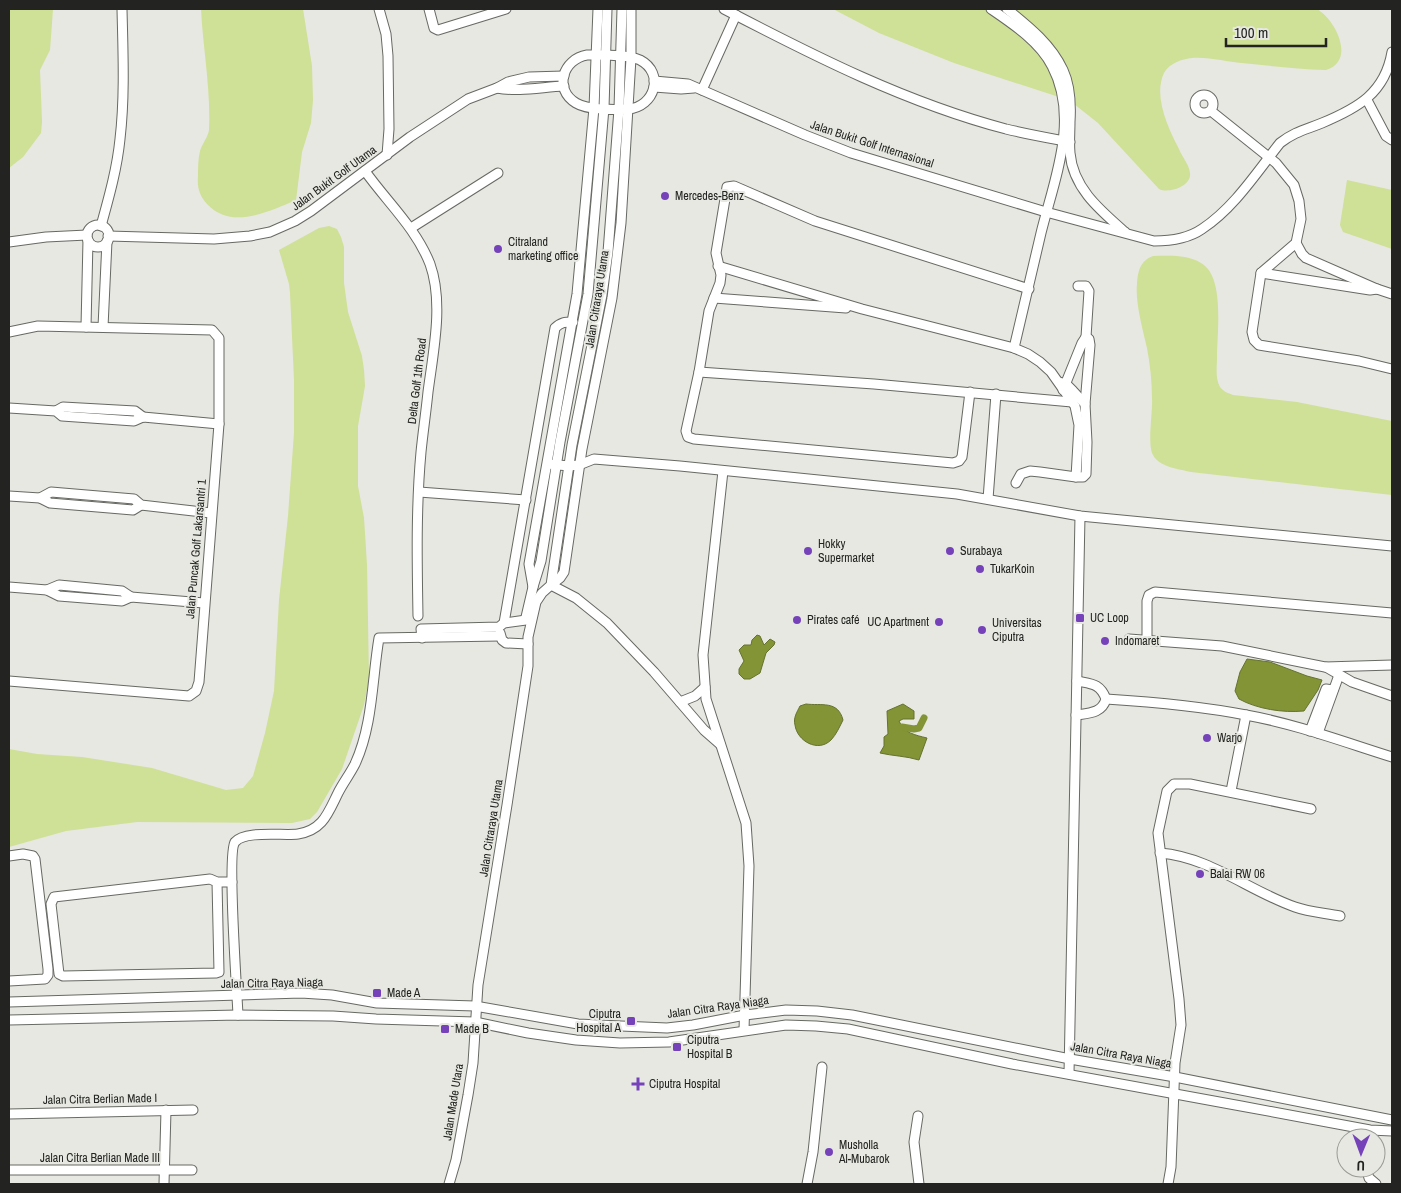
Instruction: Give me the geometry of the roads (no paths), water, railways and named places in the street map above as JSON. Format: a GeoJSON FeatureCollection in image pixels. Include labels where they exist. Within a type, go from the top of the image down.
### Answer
{"type":"FeatureCollection","features":[{"type":"Feature","properties":{"kind":"street"},"geometry":{"type":"LineString","coordinates":[[101,226],[117,164],[120,140],[123,97],[122,9]]}},
{"type":"Feature","properties":{"kind":"street"},"geometry":{"type":"LineString","coordinates":[[379,9],[386,34],[389,130],[387,155]]}},
{"type":"Feature","properties":{"kind":"street"},"geometry":{"type":"LineString","coordinates":[[429,9],[434,28],[438,30],[506,9]]}},
{"type":"Feature","properties":{"kind":"street","name":"Jalan Citraraya Utama"},"geometry":{"type":"LineString","coordinates":[[598,9],[602,55]]}},
{"type":"Feature","properties":{"kind":"street","name":"Jalan Citraraya Utama"},"geometry":{"type":"LineString","coordinates":[[556,441],[588,294],[602,55],[607,9]]}},
{"type":"Feature","properties":{"kind":"street","name":"Jalan Citraraya Utama"},"geometry":{"type":"LineString","coordinates":[[475,1022],[526,676],[528,641],[536,602],[542,593],[560,578],[564,572],[582,449],[612,298],[621,223],[624,109],[621,57],[622,9]]}},
{"type":"Feature","properties":{"kind":"street","name":"Jalan Citraraya Utama"},"geometry":{"type":"LineString","coordinates":[[552,585],[572,445],[602,295],[630,58],[631,9]]}},
{"type":"Feature","properties":{"kind":"street"},"geometry":{"type":"LineString","coordinates":[[724,9],[883,86],[1007,129],[1066,141]]}},
{"type":"Feature","properties":{"kind":"street"},"geometry":{"type":"LineString","coordinates":[[992,9],[1036,44],[1052,64],[1061,88],[1066,141],[1072,167],[1081,188],[1105,214],[1127,233]]}},
{"type":"Feature","properties":{"kind":"street"},"geometry":{"type":"LineString","coordinates":[[1007,9],[1042,39],[1063,70],[1071,116],[1014,348]]}},
{"type":"Feature","properties":{"kind":"street"},"geometry":{"type":"LineString","coordinates":[[698,89],[736,15]]}},
{"type":"Feature","properties":{"kind":"street"},"geometry":{"type":"LineString","coordinates":[[1392,52],[1386,73],[1367,100],[1386,136],[1392,140]]}},
{"type":"Feature","properties":{"kind":"street"},"geometry":{"type":"LineString","coordinates":[[602,55],[639,60],[646,65],[652,72],[654,84],[651,96],[645,103],[637,108],[599,108],[575,102],[558,86],[558,76],[572,61],[580,56],[602,55]]}},
{"type":"Feature","properties":{"kind":"street","name":"Jalan Bukit Golf Utama"},"geometry":{"type":"LineString","coordinates":[[107,239],[214,239],[270,232],[311,212],[410,137],[468,99],[508,82],[529,77],[558,76]]}},
{"type":"Feature","properties":{"kind":"street","name":"Jalan Bukit Golf Internasional"},"geometry":{"type":"LineString","coordinates":[[654,84],[683,83],[804,135],[851,152],[1046,212],[1154,241],[1166,241],[1201,230],[1234,201],[1280,142],[1301,129],[1322,123],[1367,100]]}},
{"type":"Feature","properties":{"kind":"street","name":"Jalan Bukit Golf Utama"},"geometry":{"type":"LineString","coordinates":[[497,88],[510,90],[558,86]]}},
{"type":"Feature","properties":{"kind":"street","name":"Jalan Citraraya Utama"},"geometry":{"type":"LineString","coordinates":[[528,641],[526,620],[541,561],[599,108]]}},
{"type":"Feature","properties":{"kind":"street"},"geometry":{"type":"LineString","coordinates":[[1211,111],[1269,156],[1285,172],[1294,185],[1300,201],[1302,219],[1296,243],[1261,273],[1252,332],[1256,344],[1359,361],[1392,369]]}},
{"type":"Feature","properties":{"kind":"street"},"geometry":{"type":"LineString","coordinates":[[389,130],[398,137],[410,137]]}},
{"type":"Feature","properties":{"kind":"street","name":"Delta Golf 1th Road"},"geometry":{"type":"LineString","coordinates":[[365,172],[411,228],[430,266],[435,282],[434,359],[427,399],[418,492],[416,546],[418,616]]}},
{"type":"Feature","properties":{"kind":"street"},"geometry":{"type":"LineString","coordinates":[[411,228],[498,173]]}},
{"type":"Feature","properties":{"kind":"street"},"geometry":{"type":"LineString","coordinates":[[970,392],[962,457],[959,461],[948,463],[690,438],[686,431],[699,372],[709,310],[720,283],[716,253],[727,187],[732,186],[815,221],[1029,288]]}},
{"type":"Feature","properties":{"kind":"street"},"geometry":{"type":"LineString","coordinates":[[86,327],[88,238],[92,227],[101,226],[107,231],[103,327]]}},
{"type":"Feature","properties":{"kind":"street"},"geometry":{"type":"LineString","coordinates":[[9,242],[46,237],[88,238]]}},
{"type":"Feature","properties":{"kind":"street"},"geometry":{"type":"LineString","coordinates":[[88,238],[93,245],[97,246],[102,246],[107,239]]}},
{"type":"Feature","properties":{"kind":"street"},"geometry":{"type":"LineString","coordinates":[[1296,243],[1306,258],[1392,294]]}},
{"type":"Feature","properties":{"kind":"street"},"geometry":{"type":"LineString","coordinates":[[718,266],[862,309],[1014,348],[1040,362],[1062,386],[1085,404]]}},
{"type":"Feature","properties":{"kind":"street"},"geometry":{"type":"LineString","coordinates":[[1261,273],[1370,290],[1377,289]]}},
{"type":"Feature","properties":{"kind":"street"},"geometry":{"type":"LineString","coordinates":[[1062,386],[1086,337],[1089,291],[1086,286],[1078,286]]}},
{"type":"Feature","properties":{"kind":"street"},"geometry":{"type":"LineString","coordinates":[[714,298],[862,309]]}},
{"type":"Feature","properties":{"kind":"street"},"geometry":{"type":"LineString","coordinates":[[528,641],[506,643],[502,640],[501,629],[526,500],[555,328],[564,322],[573,322]]}},
{"type":"Feature","properties":{"kind":"street","name":"Jalan Puncak Golf Lakarsantri 1"},"geometry":{"type":"LineString","coordinates":[[9,332],[38,326],[212,330],[219,338],[219,424],[199,682],[196,691],[189,696],[9,681]]}},
{"type":"Feature","properties":{"kind":"street"},"geometry":{"type":"LineString","coordinates":[[1016,483],[1021,474],[1030,472],[1076,477],[1083,477],[1086,474],[1085,404],[1090,342],[1086,337]]}},
{"type":"Feature","properties":{"kind":"street"},"geometry":{"type":"LineString","coordinates":[[699,372],[996,394],[1072,402]]}},
{"type":"Feature","properties":{"kind":"street"},"geometry":{"type":"LineString","coordinates":[[1062,386],[1077,411],[1079,425],[1076,477]]}},
{"type":"Feature","properties":{"kind":"street"},"geometry":{"type":"LineString","coordinates":[[988,498],[996,394]]}},
{"type":"Feature","properties":{"kind":"street"},"geometry":{"type":"LineString","coordinates":[[9,408],[56,412],[62,416],[134,421],[143,417],[219,424]]}},
{"type":"Feature","properties":{"kind":"street"},"geometry":{"type":"LineString","coordinates":[[556,441],[582,449],[594,459]]}},
{"type":"Feature","properties":{"kind":"street"},"geometry":{"type":"LineString","coordinates":[[552,465],[580,465],[594,459],[723,470],[988,498],[1080,516],[1392,546]]}},
{"type":"Feature","properties":{"kind":"street"},"geometry":{"type":"LineString","coordinates":[[723,470],[703,655],[706,699],[746,823],[749,866],[744,1030]]}},
{"type":"Feature","properties":{"kind":"street"},"geometry":{"type":"LineString","coordinates":[[418,492],[526,500]]}},
{"type":"Feature","properties":{"kind":"street"},"geometry":{"type":"LineString","coordinates":[[9,496],[40,498],[50,503],[133,510],[141,505],[212,513]]}},
{"type":"Feature","properties":{"kind":"street"},"geometry":{"type":"LineString","coordinates":[[1069,1074],[1080,516]]}},
{"type":"Feature","properties":{"kind":"street"},"geometry":{"type":"LineString","coordinates":[[552,585],[576,598],[607,623],[654,672],[704,730],[720,744]]}},
{"type":"Feature","properties":{"kind":"street"},"geometry":{"type":"LineString","coordinates":[[9,587],[47,590],[60,596],[122,601],[130,597],[204,602]]}},
{"type":"Feature","properties":{"kind":"street"},"geometry":{"type":"LineString","coordinates":[[1147,640],[1147,601],[1149,595],[1155,592],[1392,613]]}},
{"type":"Feature","properties":{"kind":"street"},"geometry":{"type":"LineString","coordinates":[[238,1015],[232,850],[235,842],[240,838],[252,835],[305,833],[326,818],[355,763],[364,737],[374,682],[379,638],[422,638],[501,629],[526,620]]}},
{"type":"Feature","properties":{"kind":"street"},"geometry":{"type":"LineString","coordinates":[[1129,639],[1222,646],[1326,667],[1392,665]]}},
{"type":"Feature","properties":{"kind":"street"},"geometry":{"type":"LineString","coordinates":[[1326,667],[1352,682],[1390,692]]}},
{"type":"Feature","properties":{"kind":"street"},"geometry":{"type":"LineString","coordinates":[[1314,732],[1326,689],[1334,690],[1339,675]]}},
{"type":"Feature","properties":{"kind":"street"},"geometry":{"type":"LineString","coordinates":[[1076,715],[1098,711],[1103,707],[1106,698],[1102,690],[1097,686],[1077,681]]}},
{"type":"Feature","properties":{"kind":"street"},"geometry":{"type":"LineString","coordinates":[[680,702],[695,696],[705,687]]}},
{"type":"Feature","properties":{"kind":"street"},"geometry":{"type":"LineString","coordinates":[[1106,698],[1155,702],[1246,715],[1314,732],[1392,757]]}},
{"type":"Feature","properties":{"kind":"street"},"geometry":{"type":"LineString","coordinates":[[1232,791],[1246,715]]}},
{"type":"Feature","properties":{"kind":"street"},"geometry":{"type":"LineString","coordinates":[[1168,1184],[1171,1167],[1175,1077],[1181,1025],[1180,999],[1158,833],[1167,791],[1170,786],[1177,783],[1190,784],[1232,791],[1311,809]]}},
{"type":"Feature","properties":{"kind":"street"},"geometry":{"type":"LineString","coordinates":[[1160,853],[1175,855],[1209,866],[1293,907],[1340,916]]}},
{"type":"Feature","properties":{"kind":"street"},"geometry":{"type":"LineString","coordinates":[[9,856],[23,854],[33,856],[35,859],[48,975],[45,979],[9,981]]}},
{"type":"Feature","properties":{"kind":"street"},"geometry":{"type":"LineString","coordinates":[[217,882],[219,972],[125,976],[63,976],[59,974],[51,904],[54,897],[210,879],[217,882],[232,882]]}},
{"type":"Feature","properties":{"kind":"street","name":"Jalan Citra Raya Niaga"},"geometry":{"type":"LineString","coordinates":[[9,1002],[301,993],[332,995],[378,1003],[476,1006],[578,1024],[667,1028],[786,1010],[817,1011],[852,1015],[1070,1059],[1175,1077],[1392,1120]]}},
{"type":"Feature","properties":{"kind":"street"},"geometry":{"type":"LineString","coordinates":[[9,1020],[315,1015],[376,1020],[475,1022],[528,1033],[576,1040],[620,1043],[669,1042],[786,1025],[816,1026],[848,1029],[1069,1074],[1175,1093],[1341,1128]]}},
{"type":"Feature","properties":{"kind":"street","name":"Jalan Made Utara"},"geometry":{"type":"LineString","coordinates":[[449,1184],[456,1160],[468,1095],[473,1063],[475,1022]]}},
{"type":"Feature","properties":{"kind":"street"},"geometry":{"type":"LineString","coordinates":[[807,1184],[813,1152],[822,1066]]}},
{"type":"Feature","properties":{"kind":"street"},"geometry":{"type":"LineString","coordinates":[[164,1184],[166,1110]]}},
{"type":"Feature","properties":{"kind":"street","name":"Jalan Citra Berlian Made I"},"geometry":{"type":"LineString","coordinates":[[9,1114],[193,1110]]}},
{"type":"Feature","properties":{"kind":"street"},"geometry":{"type":"LineString","coordinates":[[918,1116],[914,1142],[919,1184]]}},
{"type":"Feature","properties":{"kind":"street","name":"Jalan Citra Berlian Made III"},"geometry":{"type":"LineString","coordinates":[[9,1170],[192,1170]]}},
{"type":"Feature","properties":{"kind":"waterway"},"geometry":{"type":"LineString","coordinates":[[902,727],[919,728],[924,718]]}},
{"type":"Feature","properties":{"kind":"place","name":"Mercedes-Benz"},"geometry":{"type":"Point","coordinates":[665,196]}},
{"type":"Feature","properties":{"kind":"place","name":"Citraland marketing office"},"geometry":{"type":"Point","coordinates":[498,249]}},
{"type":"Feature","properties":{"kind":"place","name":"Hokky Supermarket"},"geometry":{"type":"Point","coordinates":[808,551]}},
{"type":"Feature","properties":{"kind":"place","name":"Surabaya"},"geometry":{"type":"Point","coordinates":[950,551]}},
{"type":"Feature","properties":{"kind":"place","name":"TukarKoin"},"geometry":{"type":"Point","coordinates":[980,569]}},
{"type":"Feature","properties":{"kind":"place","name":"UC Loop"},"geometry":{"type":"Point","coordinates":[1080,618]}},
{"type":"Feature","properties":{"kind":"place","name":"Pirates café"},"geometry":{"type":"Point","coordinates":[797,620]}},
{"type":"Feature","properties":{"kind":"place","name":"UC Apartment"},"geometry":{"type":"Point","coordinates":[939,622]}},
{"type":"Feature","properties":{"kind":"place","name":"Universitas Ciputra"},"geometry":{"type":"Point","coordinates":[982,630]}},
{"type":"Feature","properties":{"kind":"place","name":"Indomaret"},"geometry":{"type":"Point","coordinates":[1105,641]}},
{"type":"Feature","properties":{"kind":"place","name":"Warjo"},"geometry":{"type":"Point","coordinates":[1207,738]}},
{"type":"Feature","properties":{"kind":"place","name":"Balai RW 06"},"geometry":{"type":"Point","coordinates":[1200,874]}},
{"type":"Feature","properties":{"kind":"place","name":"Made A"},"geometry":{"type":"Point","coordinates":[377,993]}},
{"type":"Feature","properties":{"kind":"place","name":"Ciputra Hospital A"},"geometry":{"type":"Point","coordinates":[631,1021]}},
{"type":"Feature","properties":{"kind":"place","name":"Made B"},"geometry":{"type":"Point","coordinates":[445,1029]}},
{"type":"Feature","properties":{"kind":"place","name":"Ciputra Hospital B"},"geometry":{"type":"Point","coordinates":[677,1047]}},
{"type":"Feature","properties":{"kind":"place","name":"Ciputra Hospital"},"geometry":{"type":"Point","coordinates":[638,1084]}},
{"type":"Feature","properties":{"kind":"place","name":"Musholla Al-Mubarok"},"geometry":{"type":"Point","coordinates":[829,1152]}}]}
